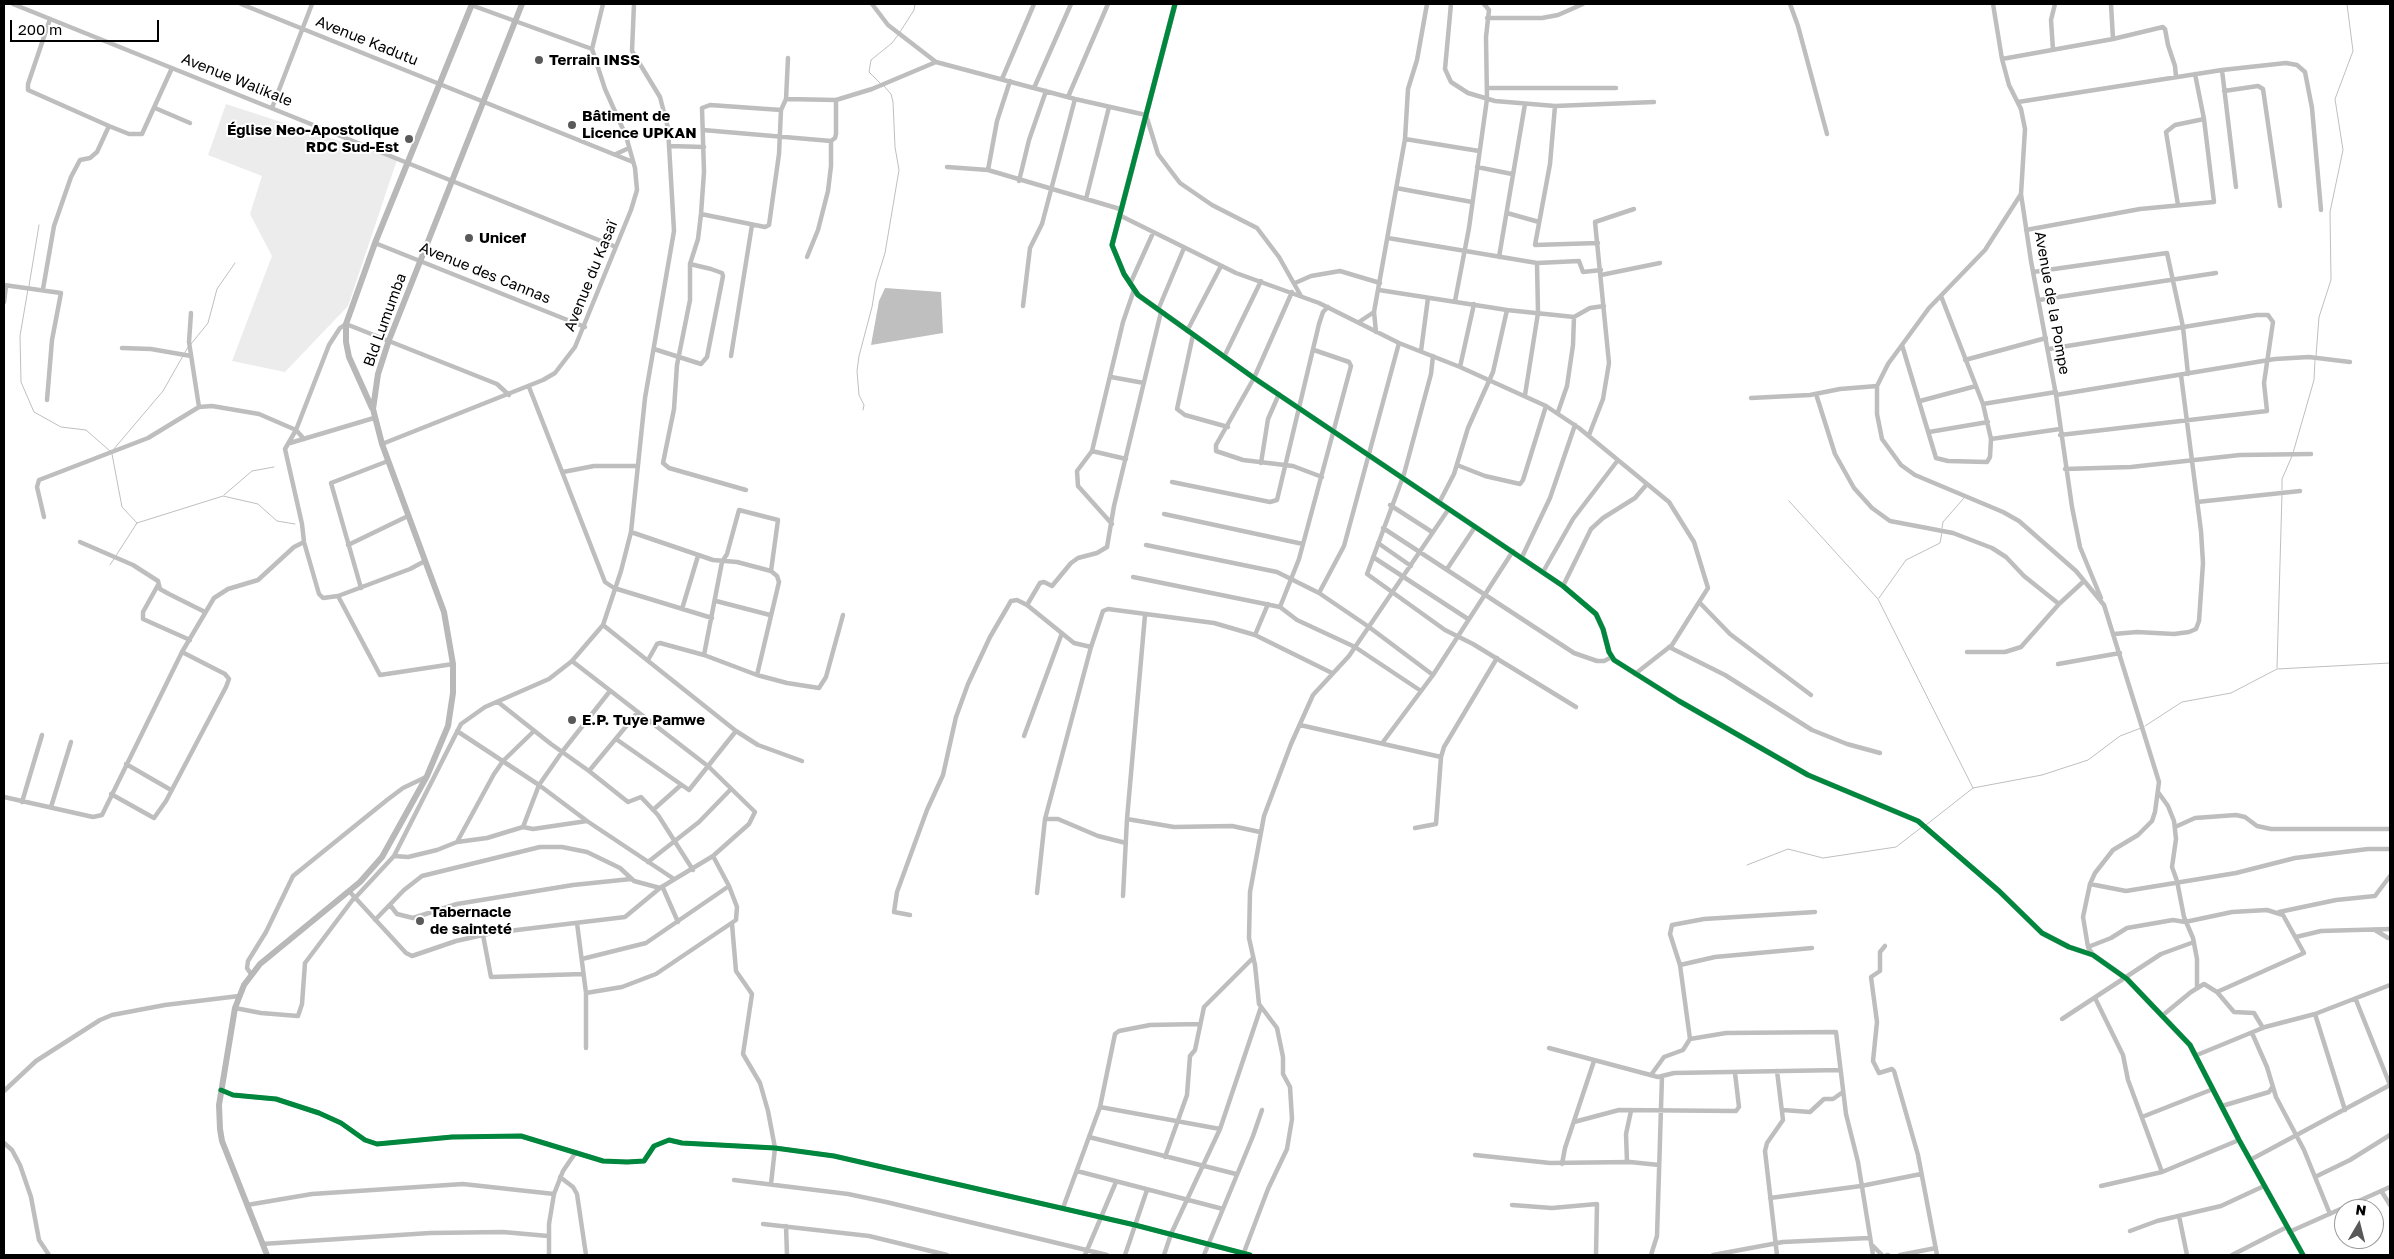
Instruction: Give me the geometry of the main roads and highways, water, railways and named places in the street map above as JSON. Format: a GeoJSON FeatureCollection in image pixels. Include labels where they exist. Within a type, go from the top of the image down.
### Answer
{"type":"FeatureCollection","features":[{"type":"Feature","properties":{"kind":"main road","name":"Bld Lumumba"},"geometry":{"type":"LineString","coordinates":[[373,409],[350,357],[346,342],[346,324],[375,243],[472,4]]}},
{"type":"Feature","properties":{"kind":"main road","name":"Bld Lumumba"},"geometry":{"type":"LineString","coordinates":[[373,409],[378,374],[389,340],[522,4]]}},
{"type":"Feature","properties":{"kind":"main road"},"geometry":{"type":"LineString","coordinates":[[267,1255],[222,1142],[219,1117],[221,1090],[235,1008],[251,974],[268,957],[349,891],[382,858],[427,776],[448,726],[453,693],[453,664],[444,612],[382,444],[373,409]]}},
{"type":"Feature","properties":{"kind":"waterway"},"geometry":{"type":"LineString","coordinates":[[900,32],[914,10],[915,4]]}},
{"type":"Feature","properties":{"kind":"waterway"},"geometry":{"type":"LineString","coordinates":[[2316,356],[2319,317],[2331,280],[2330,212],[2343,150],[2335,99],[2353,51],[2347,4]]}},
{"type":"Feature","properties":{"kind":"waterway"},"geometry":{"type":"LineString","coordinates":[[881,84],[869,72],[871,60],[892,43],[898,35]]}},
{"type":"Feature","properties":{"kind":"waterway"},"geometry":{"type":"LineString","coordinates":[[863,410],[864,405],[859,395],[857,371],[859,356],[872,307],[876,282],[885,253],[899,170],[895,147],[893,102],[891,94],[884,86]]}},
{"type":"Feature","properties":{"kind":"waterway"},"geometry":{"type":"LineString","coordinates":[[29,286],[39,225]]}},
{"type":"Feature","properties":{"kind":"waterway"},"geometry":{"type":"LineString","coordinates":[[191,344],[208,323],[217,289],[235,263]]}},
{"type":"Feature","properties":{"kind":"waterway"},"geometry":{"type":"LineString","coordinates":[[28,289],[20,336],[21,382],[34,412],[61,427],[86,430],[110,451]]}},
{"type":"Feature","properties":{"kind":"waterway"},"geometry":{"type":"LineString","coordinates":[[113,450],[163,391],[188,347]]}},
{"type":"Feature","properties":{"kind":"waterway"},"geometry":{"type":"LineString","coordinates":[[2293,453],[2314,380],[2315,360]]}},
{"type":"Feature","properties":{"kind":"waterway"},"geometry":{"type":"LineString","coordinates":[[112,454],[122,507],[137,523]]}},
{"type":"Feature","properties":{"kind":"waterway"},"geometry":{"type":"LineString","coordinates":[[2282,490],[2282,479],[2292,456]]}},
{"type":"Feature","properties":{"kind":"waterway"},"geometry":{"type":"LineString","coordinates":[[224,495],[252,471],[274,467]]}},
{"type":"Feature","properties":{"kind":"waterway"},"geometry":{"type":"LineString","coordinates":[[2277,668],[2282,494]]}},
{"type":"Feature","properties":{"kind":"waterway"},"geometry":{"type":"LineString","coordinates":[[110,565],[137,523],[223,496],[258,504],[277,521],[295,524]]}},
{"type":"Feature","properties":{"kind":"waterway"},"geometry":{"type":"LineString","coordinates":[[1942,528],[1943,522],[1964,498]]}},
{"type":"Feature","properties":{"kind":"waterway"},"geometry":{"type":"LineString","coordinates":[[1789,501],[1878,599],[1973,788]]}},
{"type":"Feature","properties":{"kind":"waterway"},"geometry":{"type":"LineString","coordinates":[[1879,598],[1906,560],[1940,543],[1942,532]]}},
{"type":"Feature","properties":{"kind":"waterway"},"geometry":{"type":"LineString","coordinates":[[2145,726],[2182,702],[2231,693],[2277,669],[2390,663]]}},
{"type":"Feature","properties":{"kind":"waterway"},"geometry":{"type":"LineString","coordinates":[[1926,825],[1973,788],[2042,775],[2088,760],[2120,736],[2141,728]]}},
{"type":"Feature","properties":{"kind":"waterway"},"geometry":{"type":"LineString","coordinates":[[1747,865],[1788,849],[1823,858],[1896,847],[1922,827]]}},
{"type":"Feature","properties":{"kind":"place","name":"Terrain INSS"},"geometry":{"type":"Point","coordinates":[539,60]}},
{"type":"Feature","properties":{"kind":"place","name":"Bâtiment de Licence UPKAN"},"geometry":{"type":"Point","coordinates":[572,125]}},
{"type":"Feature","properties":{"kind":"place","name":"Église Neo-Apostolique RDC Sud-Est"},"geometry":{"type":"Point","coordinates":[409,139]}},
{"type":"Feature","properties":{"kind":"place","name":"Unicef"},"geometry":{"type":"Point","coordinates":[469,238]}},
{"type":"Feature","properties":{"kind":"place","name":"E.P. Tuye Pamwe"},"geometry":{"type":"Point","coordinates":[572,720]}},
{"type":"Feature","properties":{"kind":"place","name":"Tabernacle de sainteté"},"geometry":{"type":"Point","coordinates":[420,921]}}]}
